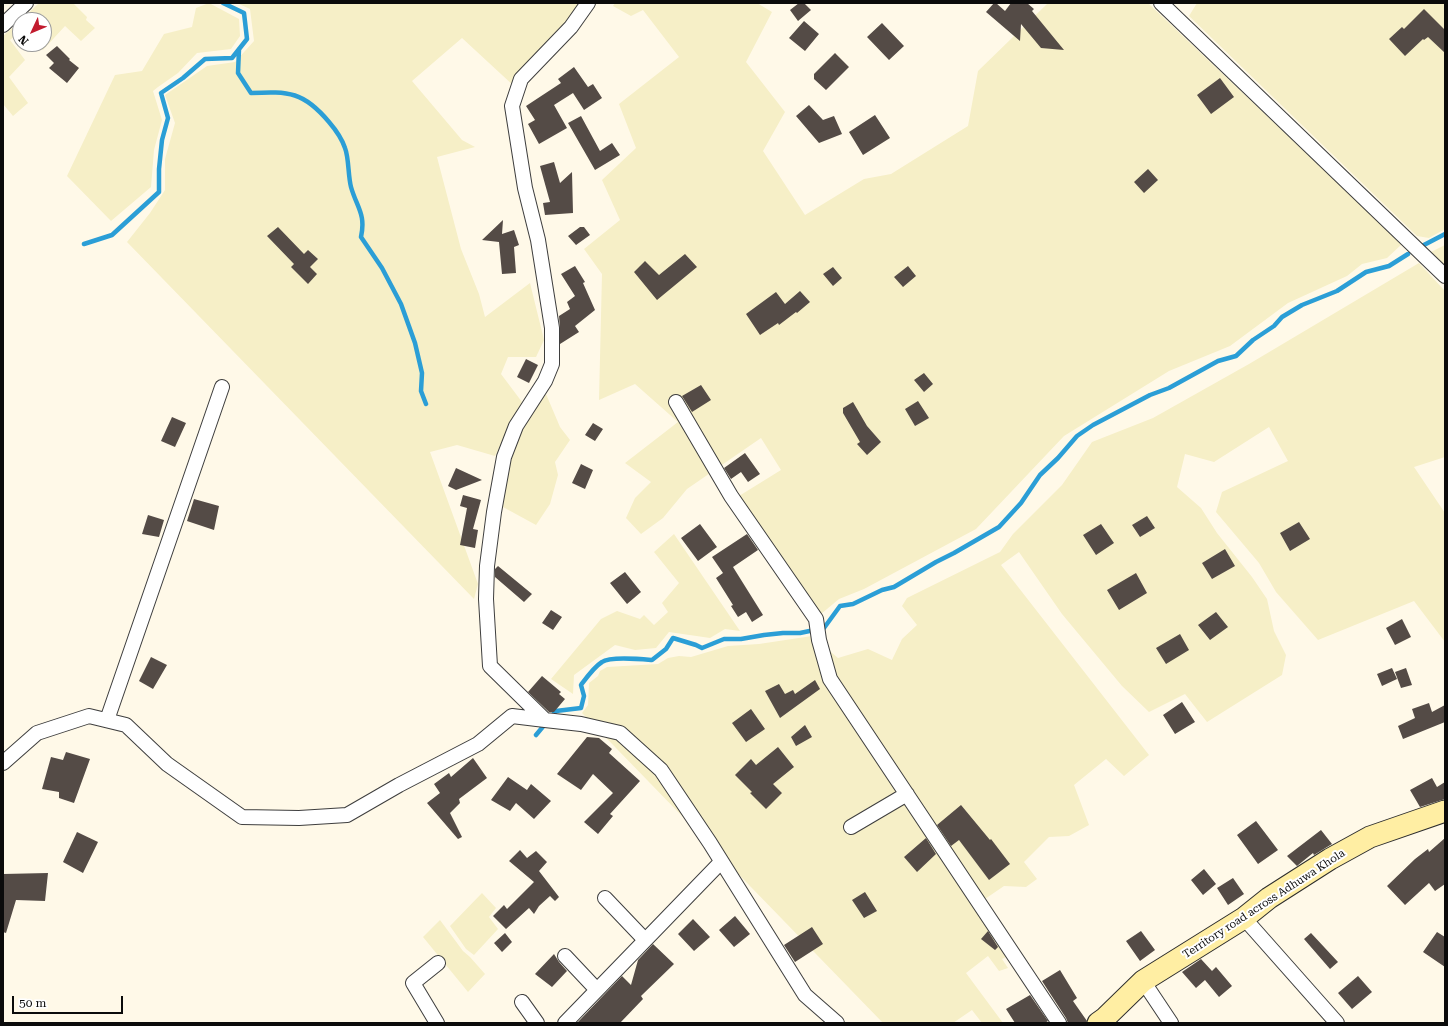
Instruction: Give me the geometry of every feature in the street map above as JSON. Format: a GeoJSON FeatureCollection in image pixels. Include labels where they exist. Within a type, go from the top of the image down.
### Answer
{"type":"FeatureCollection","features":[{"type":"Feature","properties":{"kind":"street"},"geometry":{"type":"LineString","coordinates":[[3,25],[26,3]]}},
{"type":"Feature","properties":{"kind":"street"},"geometry":{"type":"LineString","coordinates":[[545,720],[490,666],[486,599],[487,566],[494,512],[504,457],[516,426],[545,381],[552,364],[552,328],[540,247],[525,188],[512,106],[521,79],[571,27],[588,3]]}},
{"type":"Feature","properties":{"kind":"street"},"geometry":{"type":"LineString","coordinates":[[1161,3],[1445,276]]}},
{"type":"Feature","properties":{"kind":"street"},"geometry":{"type":"LineString","coordinates":[[108,720],[222,387]]}},
{"type":"Feature","properties":{"kind":"street"},"geometry":{"type":"LineString","coordinates":[[676,402],[731,496],[816,620],[819,640],[830,678],[1059,1023]]}},
{"type":"Feature","properties":{"kind":"street"},"geometry":{"type":"LineString","coordinates":[[3,763],[37,732],[89,716],[126,725],[167,764],[242,816],[299,818],[347,815],[399,785],[478,744],[512,716],[581,724],[620,733],[661,770],[805,995],[837,1023]]}},
{"type":"Feature","properties":{"kind":"street"},"geometry":{"type":"LineString","coordinates":[[851,827],[907,794]]}},
{"type":"Feature","properties":{"kind":"street","name":"Territory road across Adhuwa Khola"},"geometry":{"type":"LineString","coordinates":[[1098,1023],[1106,1018],[1143,981],[1244,918],[1270,898],[1330,859],[1370,838],[1445,811]]}},
{"type":"Feature","properties":{"kind":"street"},"geometry":{"type":"LineString","coordinates":[[564,1023],[721,862]]}},
{"type":"Feature","properties":{"kind":"street"},"geometry":{"type":"LineString","coordinates":[[605,898],[645,940]]}},
{"type":"Feature","properties":{"kind":"street"},"geometry":{"type":"LineString","coordinates":[[1244,918],[1337,1023]]}},
{"type":"Feature","properties":{"kind":"street"},"geometry":{"type":"LineString","coordinates":[[565,956],[596,990]]}},
{"type":"Feature","properties":{"kind":"street"},"geometry":{"type":"LineString","coordinates":[[437,1023],[413,984],[438,963]]}},
{"type":"Feature","properties":{"kind":"street"},"geometry":{"type":"LineString","coordinates":[[1143,981],[1170,1023]]}},
{"type":"Feature","properties":{"kind":"street"},"geometry":{"type":"LineString","coordinates":[[522,1002],[536,1023]]}},
{"type":"Feature","properties":{"kind":"shaded area"},"geometry":{"type":"Polygon","coordinates":[[[39,3],[73,3],[87,17],[86,20],[95,28],[81,41],[65,26],[52,40],[52,12],[29,12],[39,3]]]}},
{"type":"Feature","properties":{"kind":"shaded area"},"geometry":{"type":"Polygon","coordinates":[[[209,3],[239,19],[240,36],[231,49],[197,53],[178,73],[153,91],[162,120],[154,150],[151,187],[111,221],[67,176],[115,75],[142,71],[164,34],[192,27],[196,8],[209,3]]]}},
{"type":"Feature","properties":{"kind":"shaded area"},"geometry":{"type":"Polygon","coordinates":[[[237,3],[590,3],[515,87],[462,38],[412,81],[462,140],[475,147],[437,157],[461,249],[479,294],[485,317],[530,283],[544,340],[536,357],[508,357],[501,374],[522,402],[495,456],[457,445],[430,452],[478,584],[474,599],[127,242],[150,213],[165,190],[165,159],[175,123],[165,95],[207,66],[235,62],[254,41],[250,9],[237,3]]]}},
{"type":"Feature","properties":{"kind":"shaded area"},"geometry":{"type":"Polygon","coordinates":[[[615,3],[757,3],[772,12],[746,62],[785,112],[763,151],[805,215],[864,179],[891,174],[968,126],[978,71],[1047,4],[1046,3],[1148,3],[1402,244],[1387,258],[1362,264],[1347,276],[1288,303],[1230,346],[1169,371],[1064,436],[976,529],[864,589],[839,599],[821,614],[739,496],[781,470],[761,438],[687,489],[663,518],[641,534],[626,518],[635,498],[651,482],[625,463],[678,422],[635,384],[599,400],[602,274],[584,249],[620,220],[602,180],[636,148],[619,104],[679,57],[643,10],[631,16],[613,6],[615,3]]]}},
{"type":"Feature","properties":{"kind":"shaded area"},"geometry":{"type":"Polygon","coordinates":[[[1197,3],[1445,3],[1445,229],[1429,238],[1417,236],[1189,16],[1197,3]]]}},
{"type":"Feature","properties":{"kind":"shaded area"},"geometry":{"type":"Polygon","coordinates":[[[12,28],[12,38],[10,40],[12,43],[12,52],[19,52],[25,60],[9,77],[28,103],[13,116],[3,104],[3,36],[12,28]]]}},
{"type":"Feature","properties":{"kind":"shaded area"},"geometry":{"type":"Polygon","coordinates":[[[1445,245],[1445,270],[1429,253],[1445,245]]]}},
{"type":"Feature","properties":{"kind":"shaded area"},"geometry":{"type":"Polygon","coordinates":[[[1419,263],[1445,291],[1445,457],[1414,467],[1445,513],[1445,642],[1414,601],[1318,640],[1276,592],[1259,563],[1216,512],[1222,492],[1288,461],[1269,427],[1214,462],[1185,454],[1177,487],[1201,508],[1217,533],[1252,577],[1267,599],[1274,631],[1286,655],[1282,675],[1207,722],[1185,694],[1149,712],[1122,686],[1062,614],[1019,552],[1001,565],[1149,755],[1124,776],[1106,759],[1074,785],[1089,825],[1069,836],[1049,837],[1024,862],[1037,879],[1026,887],[1004,886],[985,899],[992,912],[1020,950],[1002,959],[1008,968],[999,971],[988,956],[966,973],[1003,1023],[982,1023],[972,1010],[953,1023],[883,1023],[582,713],[588,705],[589,683],[598,676],[600,671],[607,667],[658,664],[668,658],[679,656],[691,657],[728,646],[759,644],[812,636],[838,658],[868,649],[892,660],[902,639],[917,625],[902,606],[907,598],[1000,552],[1013,534],[1062,485],[1092,442],[1153,418],[1249,364],[1419,263]]]}},
{"type":"Feature","properties":{"kind":"shaded area"},"geometry":{"type":"Polygon","coordinates":[[[546,394],[560,427],[570,440],[555,462],[558,475],[550,504],[536,525],[503,507],[508,467],[523,427],[546,394]]]}},
{"type":"Feature","properties":{"kind":"shaded area"},"geometry":{"type":"Polygon","coordinates":[[[674,534],[740,631],[725,629],[710,638],[669,632],[656,648],[635,650],[615,645],[574,675],[573,694],[551,679],[601,619],[617,611],[640,619],[644,615],[654,625],[668,612],[662,603],[679,583],[654,552],[674,534]]]}},
{"type":"Feature","properties":{"kind":"shaded area"},"geometry":{"type":"Polygon","coordinates":[[[482,893],[496,908],[489,917],[498,929],[474,955],[466,949],[450,926],[482,893]]]}},
{"type":"Feature","properties":{"kind":"shaded area"},"geometry":{"type":"Polygon","coordinates":[[[440,920],[463,951],[485,974],[468,992],[423,937],[440,920]]]}},
{"type":"Feature","properties":{"kind":"building"},"geometry":{"type":"Polygon","coordinates":[[[799,3],[804,3],[811,10],[798,21],[790,10],[799,3]]]}},
{"type":"Feature","properties":{"kind":"building"},"geometry":{"type":"Polygon","coordinates":[[[994,3],[1005,11],[1011,3],[1027,3],[1034,9],[1032,11],[1064,50],[1041,48],[1021,24],[1020,41],[986,12],[994,3]]]}},
{"type":"Feature","properties":{"kind":"building"},"geometry":{"type":"Polygon","coordinates":[[[1424,9],[1445,30],[1445,53],[1428,37],[1424,40],[1423,39],[1405,56],[1389,39],[1402,27],[1404,29],[1424,9]]]}},
{"type":"Feature","properties":{"kind":"building"},"geometry":{"type":"Polygon","coordinates":[[[804,21],[819,34],[805,51],[789,38],[804,21]]]}},
{"type":"Feature","properties":{"kind":"building"},"geometry":{"type":"Polygon","coordinates":[[[882,23],[904,46],[889,60],[867,37],[882,23]]]}},
{"type":"Feature","properties":{"kind":"building"},"geometry":{"type":"Polygon","coordinates":[[[57,46],[70,59],[69,60],[79,68],[67,83],[49,68],[54,63],[46,55],[52,52],[52,50],[57,46]]]}},
{"type":"Feature","properties":{"kind":"building"},"geometry":{"type":"Polygon","coordinates":[[[835,53],[849,67],[826,90],[814,79],[814,74],[835,53]]]}},
{"type":"Feature","properties":{"kind":"building"},"geometry":{"type":"Polygon","coordinates":[[[574,67],[588,87],[593,84],[602,98],[584,110],[573,93],[554,105],[567,128],[539,144],[528,124],[535,120],[526,106],[561,83],[558,79],[574,67]]]}},
{"type":"Feature","properties":{"kind":"building"},"geometry":{"type":"Polygon","coordinates":[[[1220,78],[1234,97],[1211,114],[1197,95],[1220,78]]]}},
{"type":"Feature","properties":{"kind":"building"},"geometry":{"type":"Polygon","coordinates":[[[809,105],[823,120],[834,116],[842,134],[819,143],[796,116],[809,105]]]}},
{"type":"Feature","properties":{"kind":"building"},"geometry":{"type":"Polygon","coordinates":[[[875,115],[890,138],[863,155],[849,132],[875,115]]]}},
{"type":"Feature","properties":{"kind":"building"},"geometry":{"type":"Polygon","coordinates":[[[581,116],[600,151],[612,143],[620,155],[595,170],[568,123],[581,116]]]}},
{"type":"Feature","properties":{"kind":"building"},"geometry":{"type":"Polygon","coordinates":[[[554,162],[560,183],[572,172],[573,213],[545,215],[543,203],[550,202],[540,166],[554,162]]]}},
{"type":"Feature","properties":{"kind":"building"},"geometry":{"type":"Polygon","coordinates":[[[1148,169],[1158,180],[1144,193],[1134,182],[1148,169]]]}},
{"type":"Feature","properties":{"kind":"building"},"geometry":{"type":"Polygon","coordinates":[[[503,220],[502,234],[514,230],[519,245],[514,247],[516,273],[502,274],[499,242],[482,240],[503,220]]]}},
{"type":"Feature","properties":{"kind":"building"},"geometry":{"type":"Polygon","coordinates":[[[278,227],[304,254],[308,250],[318,259],[310,267],[317,274],[308,284],[291,267],[294,264],[267,236],[278,227]]]}},
{"type":"Feature","properties":{"kind":"building"},"geometry":{"type":"Polygon","coordinates":[[[580,227],[584,227],[590,235],[576,245],[568,236],[580,227]]]}},
{"type":"Feature","properties":{"kind":"building"},"geometry":{"type":"Polygon","coordinates":[[[685,254],[697,267],[657,300],[634,272],[645,261],[659,275],[685,254]]]}},
{"type":"Feature","properties":{"kind":"building"},"geometry":{"type":"Polygon","coordinates":[[[575,266],[585,282],[583,283],[595,310],[575,326],[579,332],[560,344],[559,316],[570,309],[567,302],[575,296],[561,274],[575,266]]]}},
{"type":"Feature","properties":{"kind":"building"},"geometry":{"type":"Polygon","coordinates":[[[908,266],[916,276],[903,287],[894,277],[908,266]]]}},
{"type":"Feature","properties":{"kind":"building"},"geometry":{"type":"Polygon","coordinates":[[[833,267],[842,278],[833,286],[823,274],[833,267]]]}},
{"type":"Feature","properties":{"kind":"building"},"geometry":{"type":"Polygon","coordinates":[[[800,291],[810,302],[779,325],[778,323],[760,335],[746,314],[776,292],[785,304],[800,291]]]}},
{"type":"Feature","properties":{"kind":"building"},"geometry":{"type":"Polygon","coordinates":[[[526,359],[538,365],[529,383],[517,377],[526,359]]]}},
{"type":"Feature","properties":{"kind":"building"},"geometry":{"type":"Polygon","coordinates":[[[924,373],[933,384],[924,392],[914,380],[924,373]]]}},
{"type":"Feature","properties":{"kind":"building"},"geometry":{"type":"Polygon","coordinates":[[[701,385],[711,400],[692,412],[682,396],[701,385]]]}},
{"type":"Feature","properties":{"kind":"building"},"geometry":{"type":"Polygon","coordinates":[[[918,401],[929,418],[915,426],[905,409],[918,401]]]}},
{"type":"Feature","properties":{"kind":"building"},"geometry":{"type":"Polygon","coordinates":[[[853,402],[867,426],[881,442],[867,455],[857,444],[860,442],[843,413],[843,408],[853,402]]]}},
{"type":"Feature","properties":{"kind":"building"},"geometry":{"type":"Polygon","coordinates":[[[172,417],[186,423],[175,447],[161,441],[172,417]]]}},
{"type":"Feature","properties":{"kind":"building"},"geometry":{"type":"Polygon","coordinates":[[[593,423],[603,429],[595,441],[585,435],[593,423]]]}},
{"type":"Feature","properties":{"kind":"building"},"geometry":{"type":"Polygon","coordinates":[[[745,453],[760,474],[748,482],[741,472],[731,479],[724,468],[745,453]]]}},
{"type":"Feature","properties":{"kind":"building"},"geometry":{"type":"Polygon","coordinates":[[[581,464],[593,470],[585,489],[572,483],[581,464]]]}},
{"type":"Feature","properties":{"kind":"building"},"geometry":{"type":"Polygon","coordinates":[[[456,468],[482,480],[456,490],[448,486],[456,468]]]}},
{"type":"Feature","properties":{"kind":"building"},"geometry":{"type":"Polygon","coordinates":[[[463,495],[481,500],[473,529],[478,530],[475,548],[460,545],[467,508],[460,506],[463,495]]]}},
{"type":"Feature","properties":{"kind":"building"},"geometry":{"type":"Polygon","coordinates":[[[194,499],[219,506],[214,530],[187,521],[194,499]]]}},
{"type":"Feature","properties":{"kind":"building"},"geometry":{"type":"Polygon","coordinates":[[[148,515],[164,520],[159,537],[142,534],[148,515]]]}},
{"type":"Feature","properties":{"kind":"building"},"geometry":{"type":"Polygon","coordinates":[[[1147,516],[1155,528],[1140,537],[1132,525],[1147,516]]]}},
{"type":"Feature","properties":{"kind":"building"},"geometry":{"type":"Polygon","coordinates":[[[1299,522],[1310,539],[1290,551],[1280,533],[1299,522]]]}},
{"type":"Feature","properties":{"kind":"building"},"geometry":{"type":"Polygon","coordinates":[[[700,524],[717,547],[698,561],[681,538],[700,524]]]}},
{"type":"Feature","properties":{"kind":"building"},"geometry":{"type":"Polygon","coordinates":[[[1101,524],[1114,543],[1096,555],[1083,535],[1101,524]]]}},
{"type":"Feature","properties":{"kind":"building"},"geometry":{"type":"Polygon","coordinates":[[[747,534],[758,550],[733,567],[763,615],[752,622],[746,612],[738,617],[731,606],[733,605],[716,578],[723,573],[712,557],[747,534]]]}},
{"type":"Feature","properties":{"kind":"building"},"geometry":{"type":"Polygon","coordinates":[[[1225,549],[1235,566],[1212,579],[1202,563],[1225,549]]]}},
{"type":"Feature","properties":{"kind":"building"},"geometry":{"type":"Polygon","coordinates":[[[498,566],[532,594],[524,602],[495,577],[495,569],[498,566]]]}},
{"type":"Feature","properties":{"kind":"building"},"geometry":{"type":"Polygon","coordinates":[[[625,572],[641,592],[627,604],[610,583],[625,572]]]}},
{"type":"Feature","properties":{"kind":"building"},"geometry":{"type":"Polygon","coordinates":[[[1136,573],[1147,593],[1119,610],[1107,590],[1136,573]]]}},
{"type":"Feature","properties":{"kind":"building"},"geometry":{"type":"Polygon","coordinates":[[[551,610],[562,617],[553,630],[542,623],[551,610]]]}},
{"type":"Feature","properties":{"kind":"building"},"geometry":{"type":"Polygon","coordinates":[[[1216,612],[1228,627],[1210,640],[1198,625],[1216,612]]]}},
{"type":"Feature","properties":{"kind":"building"},"geometry":{"type":"Polygon","coordinates":[[[1402,619],[1411,637],[1395,645],[1386,628],[1402,619]]]}},
{"type":"Feature","properties":{"kind":"building"},"geometry":{"type":"Polygon","coordinates":[[[1180,634],[1189,650],[1166,664],[1156,648],[1180,634]]]}},
{"type":"Feature","properties":{"kind":"building"},"geometry":{"type":"Polygon","coordinates":[[[151,657],[167,665],[153,689],[139,681],[151,657]]]}},
{"type":"Feature","properties":{"kind":"building"},"geometry":{"type":"Polygon","coordinates":[[[1392,668],[1397,679],[1382,686],[1377,674],[1392,668]]]}},
{"type":"Feature","properties":{"kind":"building"},"geometry":{"type":"Polygon","coordinates":[[[1406,668],[1412,685],[1401,688],[1395,672],[1406,668]]]}},
{"type":"Feature","properties":{"kind":"building"},"geometry":{"type":"Polygon","coordinates":[[[542,676],[561,692],[559,694],[565,699],[554,712],[549,712],[528,692],[542,676]]]}},
{"type":"Feature","properties":{"kind":"building"},"geometry":{"type":"Polygon","coordinates":[[[815,680],[820,689],[780,718],[765,691],[779,684],[785,694],[793,690],[795,694],[815,680]]]}},
{"type":"Feature","properties":{"kind":"building"},"geometry":{"type":"Polygon","coordinates":[[[1182,702],[1195,722],[1175,734],[1163,715],[1182,702]]]}},
{"type":"Feature","properties":{"kind":"building"},"geometry":{"type":"Polygon","coordinates":[[[1429,703],[1432,712],[1445,705],[1445,722],[1403,739],[1398,726],[1415,718],[1412,709],[1429,703]]]}},
{"type":"Feature","properties":{"kind":"building"},"geometry":{"type":"Polygon","coordinates":[[[751,709],[765,729],[746,742],[732,723],[751,709]]]}},
{"type":"Feature","properties":{"kind":"building"},"geometry":{"type":"Polygon","coordinates":[[[805,725],[812,737],[796,746],[791,737],[805,725]]]}},
{"type":"Feature","properties":{"kind":"building"},"geometry":{"type":"Polygon","coordinates":[[[587,737],[599,738],[612,749],[609,753],[640,781],[610,814],[613,816],[598,834],[584,822],[613,793],[593,774],[581,790],[557,774],[587,737]]]}},
{"type":"Feature","properties":{"kind":"building"},"geometry":{"type":"Polygon","coordinates":[[[778,747],[794,767],[773,784],[782,793],[766,809],[735,775],[751,759],[756,765],[778,747]]]}},
{"type":"Feature","properties":{"kind":"building"},"geometry":{"type":"Polygon","coordinates":[[[66,752],[90,759],[74,803],[59,798],[59,792],[42,789],[51,757],[63,760],[66,752]]]}},
{"type":"Feature","properties":{"kind":"building"},"geometry":{"type":"Polygon","coordinates":[[[473,758],[487,778],[459,799],[460,803],[450,813],[462,837],[458,839],[427,803],[440,793],[434,784],[449,773],[451,777],[473,758]]]}},
{"type":"Feature","properties":{"kind":"building"},"geometry":{"type":"Polygon","coordinates":[[[508,777],[527,790],[531,784],[551,801],[534,819],[516,803],[510,811],[491,800],[508,777]]]}},
{"type":"Feature","properties":{"kind":"building"},"geometry":{"type":"Polygon","coordinates":[[[1432,778],[1437,787],[1445,782],[1445,799],[1420,807],[1410,790],[1432,778]]]}},
{"type":"Feature","properties":{"kind":"building"},"geometry":{"type":"Polygon","coordinates":[[[961,805],[990,840],[991,839],[1010,864],[989,880],[959,840],[951,846],[937,825],[961,805]]]}},
{"type":"Feature","properties":{"kind":"building"},"geometry":{"type":"Polygon","coordinates":[[[1256,821],[1278,850],[1258,864],[1237,835],[1256,821]]]}},
{"type":"Feature","properties":{"kind":"building"},"geometry":{"type":"Polygon","coordinates":[[[1321,830],[1332,844],[1314,855],[1313,853],[1297,866],[1287,856],[1321,830]]]}},
{"type":"Feature","properties":{"kind":"building"},"geometry":{"type":"Polygon","coordinates":[[[77,832],[98,842],[83,873],[63,862],[77,832]]]}},
{"type":"Feature","properties":{"kind":"building"},"geometry":{"type":"Polygon","coordinates":[[[926,838],[936,854],[917,872],[904,857],[926,838]]]}},
{"type":"Feature","properties":{"kind":"building"},"geometry":{"type":"Polygon","coordinates":[[[1445,838],[1445,884],[1435,891],[1429,883],[1405,905],[1387,886],[1415,859],[1428,849],[1429,852],[1445,838]]]}},
{"type":"Feature","properties":{"kind":"building"},"geometry":{"type":"Polygon","coordinates":[[[520,850],[527,858],[536,851],[547,862],[539,871],[559,897],[555,901],[550,896],[539,906],[534,914],[529,908],[506,929],[493,916],[504,905],[507,909],[534,882],[509,861],[520,850]]]}},
{"type":"Feature","properties":{"kind":"building"},"geometry":{"type":"Polygon","coordinates":[[[1204,869],[1216,884],[1203,895],[1191,880],[1204,869]]]}},
{"type":"Feature","properties":{"kind":"building"},"geometry":{"type":"Polygon","coordinates":[[[48,873],[45,901],[16,900],[6,933],[3,932],[3,874],[48,873]]]}},
{"type":"Feature","properties":{"kind":"building"},"geometry":{"type":"Polygon","coordinates":[[[1233,878],[1244,894],[1228,905],[1217,888],[1233,878]]]}},
{"type":"Feature","properties":{"kind":"building"},"geometry":{"type":"Polygon","coordinates":[[[865,892],[877,911],[864,918],[852,900],[865,892]]]}},
{"type":"Feature","properties":{"kind":"building"},"geometry":{"type":"Polygon","coordinates":[[[735,916],[750,934],[734,947],[719,930],[735,916]]]}},
{"type":"Feature","properties":{"kind":"building"},"geometry":{"type":"Polygon","coordinates":[[[693,919],[710,937],[694,951],[678,934],[693,919]]]}},
{"type":"Feature","properties":{"kind":"building"},"geometry":{"type":"Polygon","coordinates":[[[812,927],[823,944],[795,962],[784,945],[812,927]]]}},
{"type":"Feature","properties":{"kind":"building"},"geometry":{"type":"Polygon","coordinates":[[[988,931],[998,947],[995,950],[981,939],[988,931]]]}},
{"type":"Feature","properties":{"kind":"building"},"geometry":{"type":"Polygon","coordinates":[[[1141,931],[1155,950],[1140,961],[1126,941],[1141,931]]]}},
{"type":"Feature","properties":{"kind":"building"},"geometry":{"type":"Polygon","coordinates":[[[1437,932],[1445,937],[1445,967],[1423,952],[1437,932]]]}},
{"type":"Feature","properties":{"kind":"building"},"geometry":{"type":"Polygon","coordinates":[[[505,933],[512,942],[502,952],[494,943],[505,933]]]}},
{"type":"Feature","properties":{"kind":"building"},"geometry":{"type":"Polygon","coordinates":[[[1311,933],[1338,962],[1330,969],[1304,939],[1311,933]]]}},
{"type":"Feature","properties":{"kind":"building"},"geometry":{"type":"Polygon","coordinates":[[[653,944],[674,964],[641,996],[643,999],[620,1023],[577,1023],[622,976],[631,985],[638,960],[653,944]]]}},
{"type":"Feature","properties":{"kind":"building"},"geometry":{"type":"Polygon","coordinates":[[[554,954],[567,971],[552,987],[535,974],[554,954]]]}},
{"type":"Feature","properties":{"kind":"building"},"geometry":{"type":"Polygon","coordinates":[[[1201,959],[1212,971],[1216,967],[1232,986],[1219,997],[1205,980],[1196,988],[1182,972],[1201,959]]]}},
{"type":"Feature","properties":{"kind":"building"},"geometry":{"type":"Polygon","coordinates":[[[1060,970],[1077,998],[1073,1001],[1087,1021],[1086,1023],[1068,1023],[1042,981],[1060,970]]]}},
{"type":"Feature","properties":{"kind":"building"},"geometry":{"type":"Polygon","coordinates":[[[1358,976],[1372,992],[1352,1009],[1338,993],[1358,976]]]}},
{"type":"Feature","properties":{"kind":"building"},"geometry":{"type":"Polygon","coordinates":[[[1030,995],[1048,1021],[1045,1023],[1015,1023],[1006,1009],[1030,995]]]}},
{"type":"Feature","properties":{"kind":"waterway"},"geometry":{"type":"LineString","coordinates":[[84,244],[112,235],[159,192],[159,169],[162,140],[168,118],[161,93],[183,78],[205,59],[232,58],[247,39],[244,13],[223,3]]}},
{"type":"Feature","properties":{"kind":"waterway"},"geometry":{"type":"LineString","coordinates":[[239,49],[238,73],[251,93],[286,93],[303,99],[320,112],[334,128],[342,141],[347,157],[351,187],[362,217],[361,237],[382,268],[401,304],[415,343],[422,373],[421,391],[426,404]]}},
{"type":"Feature","properties":{"kind":"waterway"},"geometry":{"type":"LineString","coordinates":[[1422,246],[1445,234]]}},
{"type":"Feature","properties":{"kind":"waterway"},"geometry":{"type":"LineString","coordinates":[[536,735],[556,711],[581,708],[584,696],[581,685],[591,672],[606,660],[626,658],[652,660],[666,649],[673,638],[702,648],[724,639],[741,639],[783,633],[800,633],[824,628],[840,606],[853,604],[882,590],[894,587],[999,527],[1021,503],[1040,475],[1058,458],[1077,436],[1093,425],[1150,395],[1169,388],[1218,361],[1236,356],[1253,340],[1274,326],[1282,317],[1302,305],[1337,291],[1366,272],[1389,266],[1408,254]]}}]}
